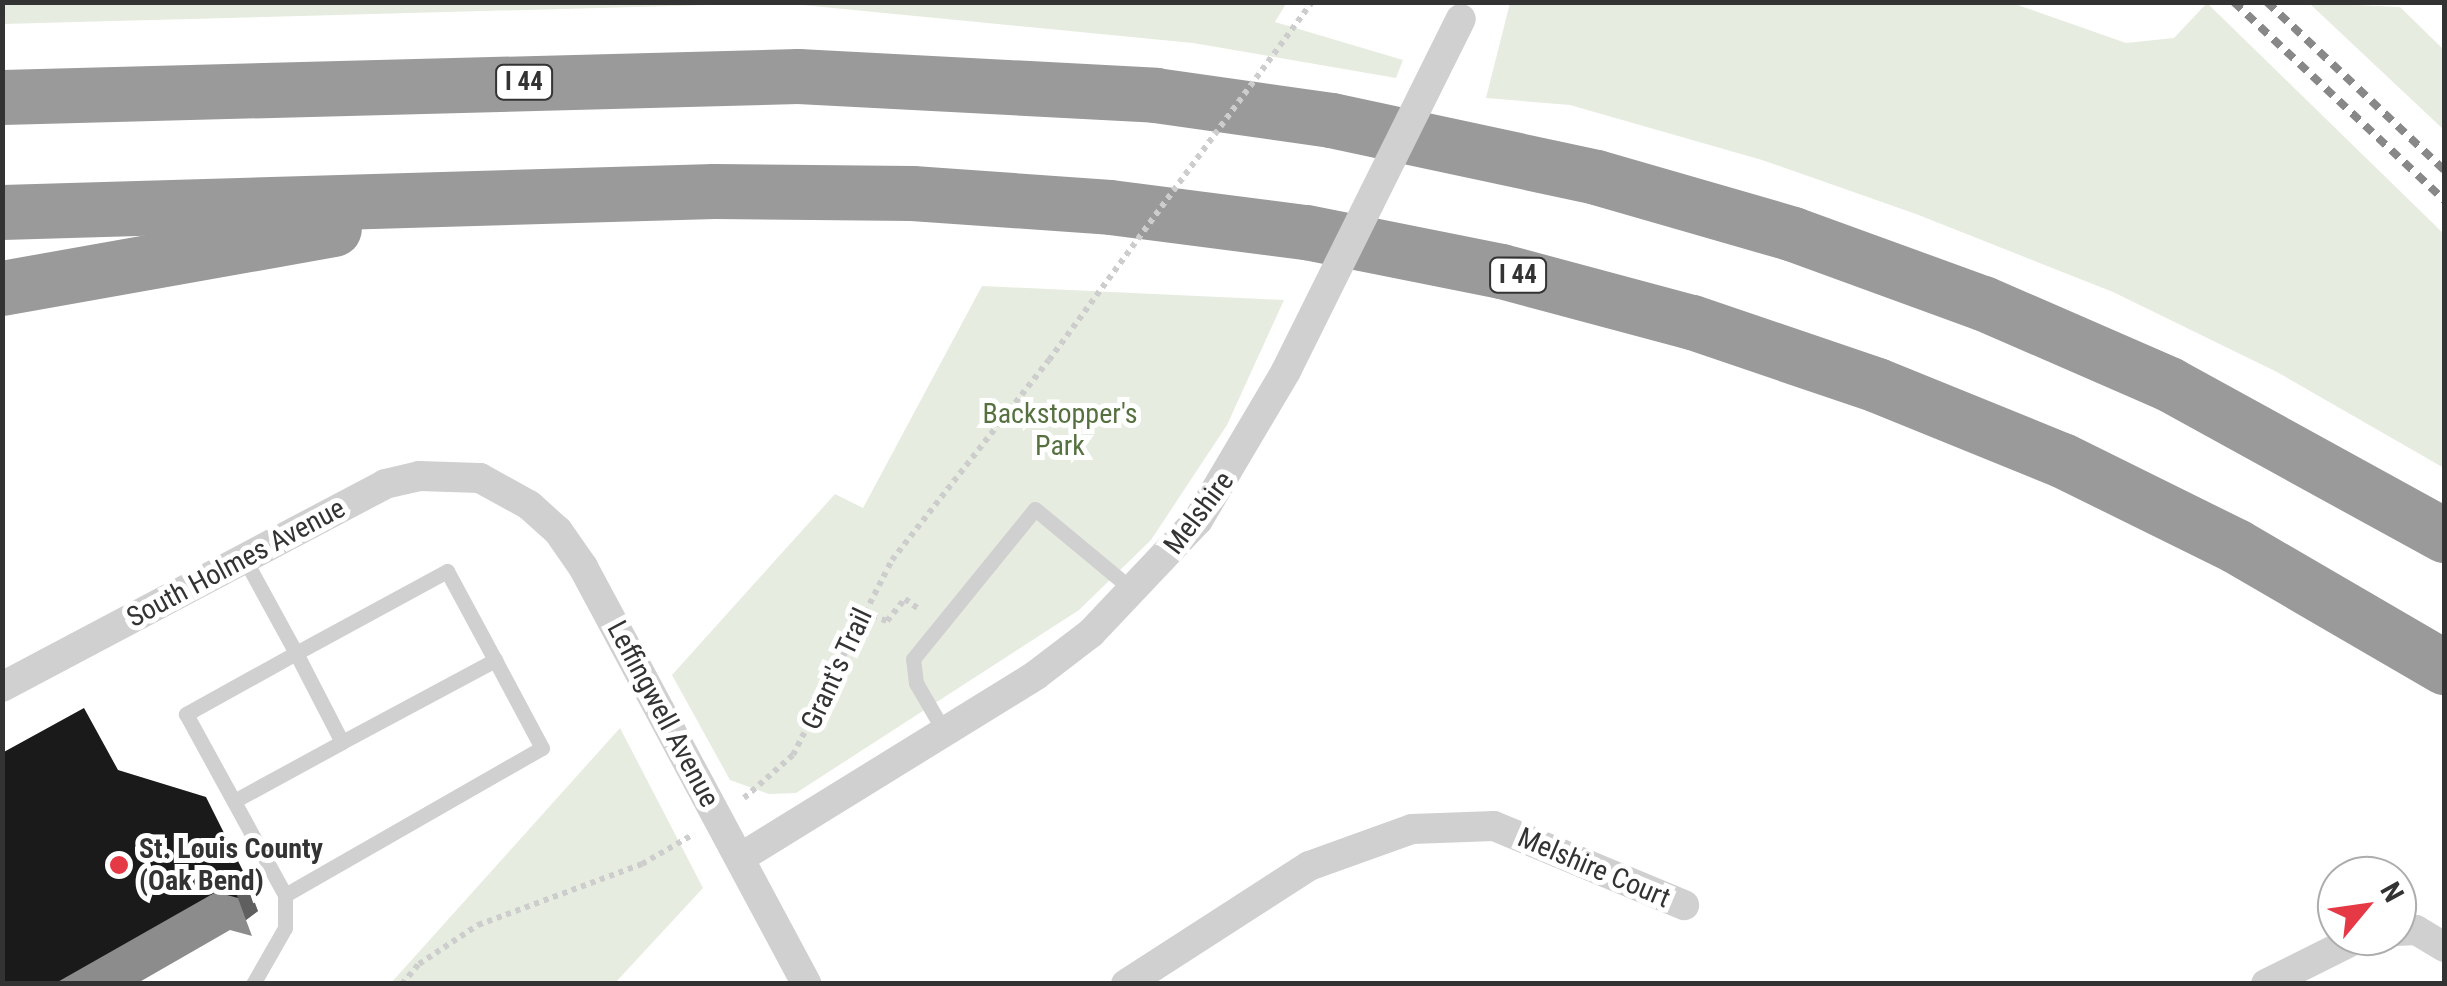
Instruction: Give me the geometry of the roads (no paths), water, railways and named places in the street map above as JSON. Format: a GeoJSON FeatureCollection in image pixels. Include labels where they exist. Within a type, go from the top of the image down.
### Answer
{"type":"FeatureCollection","features":[{"type":"Feature","properties":{"kind":"highway","name":"I 44"},"geometry":{"type":"LineString","coordinates":[[2,97],[798,76],[1155,95],[1332,120],[1596,177],[1794,234],[1983,303],[2169,384],[2444,535]]}},
{"type":"Feature","properties":{"kind":"highway"},"geometry":{"type":"LineString","coordinates":[[2,81],[92,94]]}},
{"type":"Feature","properties":{"kind":"highway","name":"I 44"},"geometry":{"type":"LineString","coordinates":[[2,212],[514,196],[912,194],[1110,206],[1306,232],[1501,271],[1692,322],[1878,384],[2062,460],[2236,546],[2444,667]]}},
{"type":"Feature","properties":{"kind":"highway"},"geometry":{"type":"LineString","coordinates":[[2,288],[514,196]]}},
{"type":"Feature","properties":{"kind":"street","name":"Melshire"},"geometry":{"type":"LineString","coordinates":[[740,858],[1036,676],[1136,592],[1198,520],[1286,371],[1466,10]]}},
{"type":"Feature","properties":{"kind":"street","name":"South Holmes Avenue"},"geometry":{"type":"LineString","coordinates":[[2,687],[385,484],[419,476],[480,478]]}},
{"type":"Feature","properties":{"kind":"street","name":"Leffingwell Avenue"},"geometry":{"type":"LineString","coordinates":[[480,478],[510,491],[558,531],[807,984]]}},
{"type":"Feature","properties":{"kind":"street","name":"Melshire Court"},"geometry":{"type":"LineString","coordinates":[[1126,984],[1309,866],[1412,829],[1494,826],[1684,905]]}},
{"type":"Feature","properties":{"kind":"street"},"geometry":{"type":"LineString","coordinates":[[2417,931],[2444,947]]}},
{"type":"Feature","properties":{"kind":"street"},"geometry":{"type":"LineString","coordinates":[[2266,984],[2322,956]]}},
{"type":"Feature","properties":{"kind":"lane"},"geometry":{"type":"LineString","coordinates":[[945,733],[912,670],[918,649],[1035,508],[1136,592]]}},
{"type":"Feature","properties":{"kind":"lane"},"geometry":{"type":"LineString","coordinates":[[244,558],[342,742]]}},
{"type":"Feature","properties":{"kind":"lane"},"geometry":{"type":"LineString","coordinates":[[253,984],[285,928],[285,895],[186,714],[447,570],[542,748],[285,895]]}},
{"type":"Feature","properties":{"kind":"lane"},"geometry":{"type":"LineString","coordinates":[[234,802],[495,660]]}},
{"type":"Feature","properties":{"kind":"railway"},"geometry":{"type":"LineString","coordinates":[[2234,2],[2444,200]]}},
{"type":"Feature","properties":{"kind":"railway"},"geometry":{"type":"LineString","coordinates":[[2267,2],[2444,170]]}},
{"type":"Feature","properties":{"kind":"place","name":"St. Louis County (Oak Bend)"},"geometry":{"type":"Point","coordinates":[119,865]}},
{"type":"Feature","properties":{"kind":"park label","name":"Backstopper's Park"},"geometry":{"type":"Point","coordinates":[1060,430]}}]}
